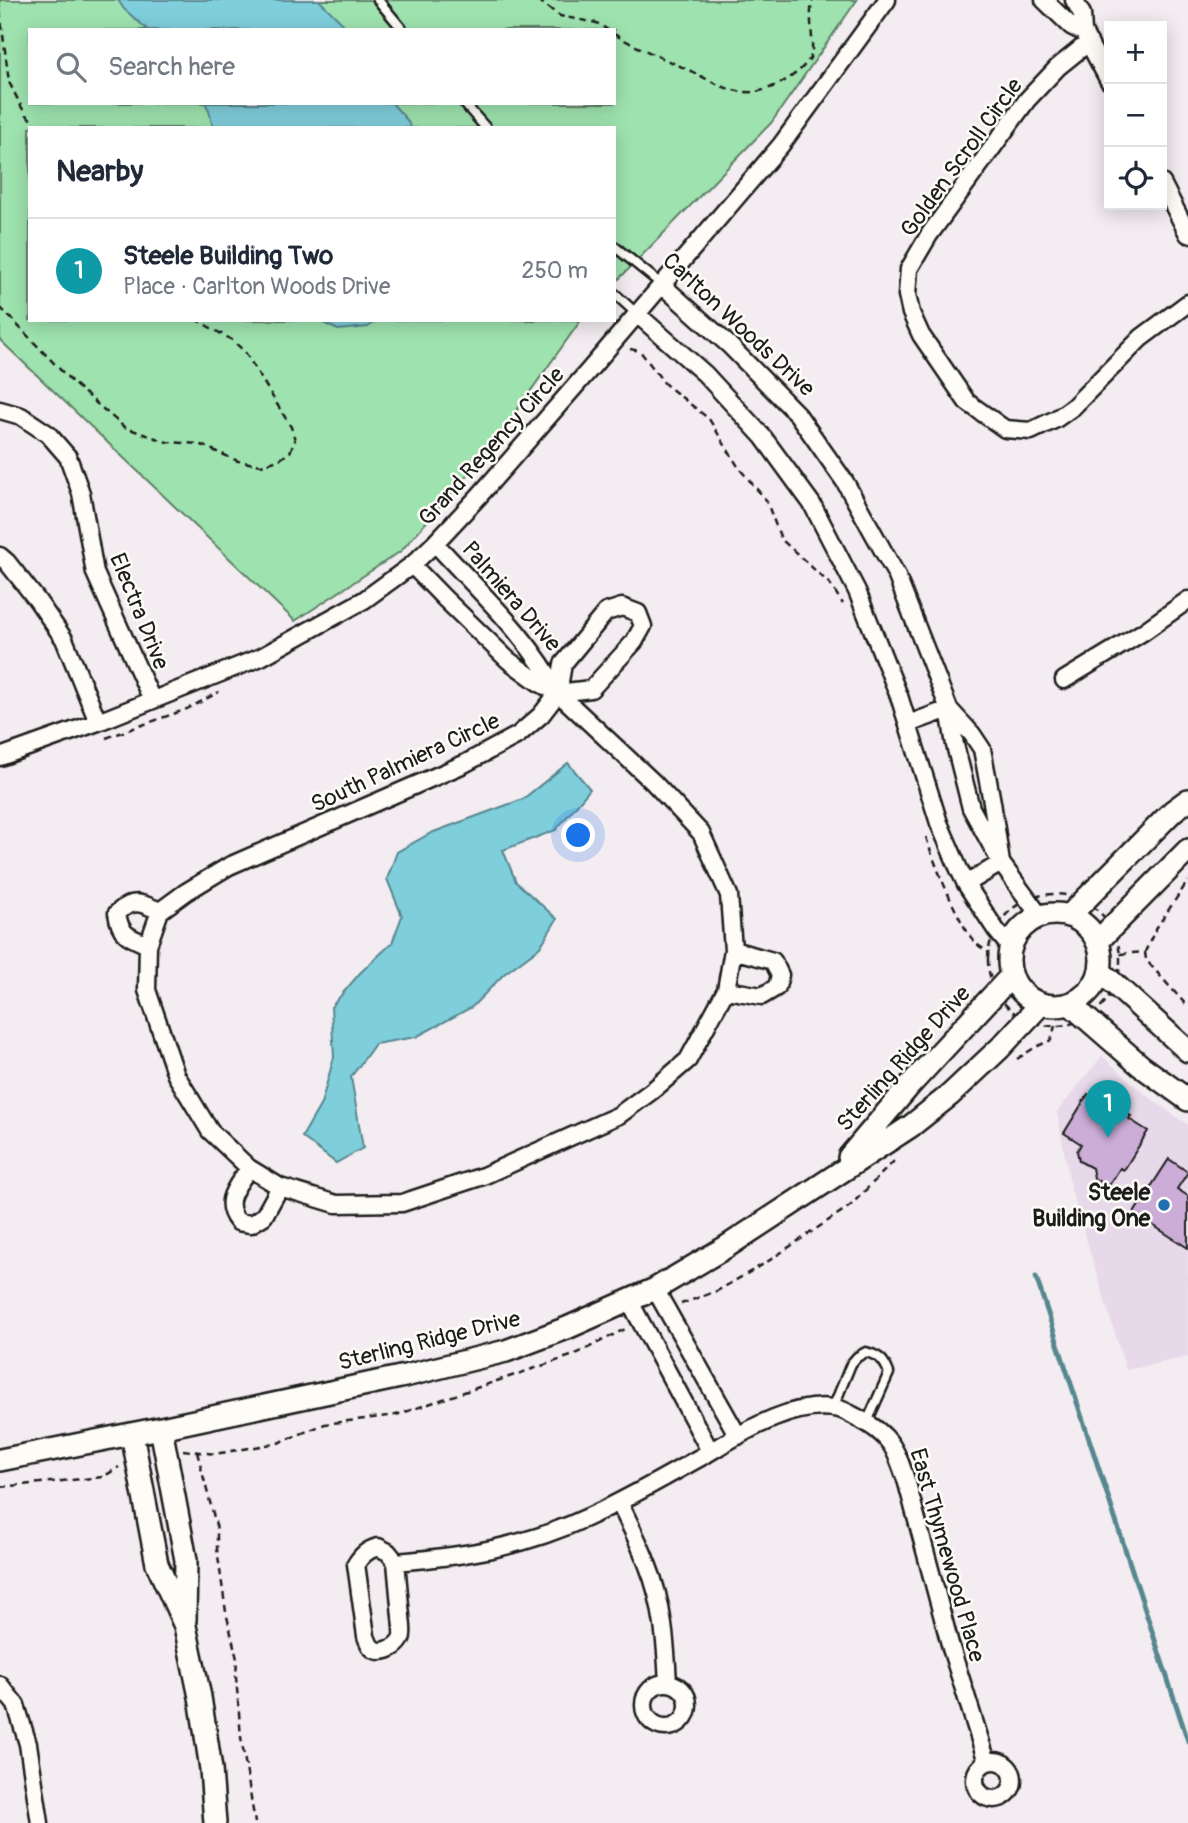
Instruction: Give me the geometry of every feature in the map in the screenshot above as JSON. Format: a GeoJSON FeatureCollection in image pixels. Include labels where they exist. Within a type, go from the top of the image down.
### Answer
{"type":"FeatureCollection","features":[{"type":"Feature","properties":{"kind":"street","name":"Grand Regency Circle"},"geometry":{"type":"LineString","coordinates":[[0,757],[98,722],[261,657],[364,600],[412,565],[488,486],[781,145],[887,0]]}},
{"type":"Feature","properties":{"kind":"street"},"geometry":{"type":"LineString","coordinates":[[1044,0],[1086,37]]}},
{"type":"Feature","properties":{"kind":"street"},"geometry":{"type":"LineString","coordinates":[[1074,0],[1082,14],[1086,37],[1104,71]]}},
{"type":"Feature","properties":{"kind":"street","name":"Golden Scroll Circle"},"geometry":{"type":"LineString","coordinates":[[1086,37],[1027,100],[929,235],[909,270],[906,295],[911,313],[921,335],[967,401],[1005,429],[1031,431],[1073,407],[1142,338],[1188,303]]}},
{"type":"Feature","properties":{"kind":"street"},"geometry":{"type":"LineString","coordinates":[[1167,193],[1188,234]]}},
{"type":"Feature","properties":{"kind":"street","name":"Carlton Woods Drive"},"geometry":{"type":"LineString","coordinates":[[662,284],[729,345],[798,415],[845,482],[896,574],[949,709],[971,808],[1001,863],[1035,908]]}},
{"type":"Feature","properties":{"kind":"street"},"geometry":{"type":"LineString","coordinates":[[637,314],[705,374],[763,437],[812,504],[857,591],[908,723],[939,823],[966,884],[1010,947]]}},
{"type":"Feature","properties":{"kind":"street","name":"Electra Drive"},"geometry":{"type":"LineString","coordinates":[[0,410],[20,416],[48,434],[68,457],[81,493],[95,573],[152,700]]}},
{"type":"Feature","properties":{"kind":"street","name":"Palmiera Drive"},"geometry":{"type":"LineString","coordinates":[[435,543],[526,643],[549,675],[558,694]]}},
{"type":"Feature","properties":{"kind":"street"},"geometry":{"type":"LineString","coordinates":[[0,556],[37,600],[64,639],[98,722]]}},
{"type":"Feature","properties":{"kind":"street","name":"Palmiera Drive"},"geometry":{"type":"LineString","coordinates":[[412,565],[508,660],[558,694]]}},
{"type":"Feature","properties":{"kind":"street"},"geometry":{"type":"LineString","coordinates":[[1064,680],[1143,632],[1188,600]]}},
{"type":"Feature","properties":{"kind":"street"},"geometry":{"type":"LineString","coordinates":[[622,607],[638,613],[643,626],[634,642],[591,689],[558,694],[563,664],[606,612],[622,607]]}},
{"type":"Feature","properties":{"kind":"street"},"geometry":{"type":"LineString","coordinates":[[148,945],[127,937],[118,925],[117,914],[127,904],[139,902],[160,911],[148,945],[147,990],[176,1075],[210,1131],[249,1168],[280,1187],[336,1204],[402,1203],[483,1176],[619,1115],[688,1060],[726,990],[733,950],[729,895],[701,833],[653,782],[558,694]]}},
{"type":"Feature","properties":{"kind":"street","name":"South Palmiera Circle"},"geometry":{"type":"LineString","coordinates":[[160,911],[229,866],[464,764],[518,735],[541,715],[558,694]]}},
{"type":"Feature","properties":{"kind":"street","name":"Carlton Woods Drive"},"geometry":{"type":"LineString","coordinates":[[949,709],[982,749],[1001,863]]}},
{"type":"Feature","properties":{"kind":"street"},"geometry":{"type":"LineString","coordinates":[[908,723],[949,709]]}},
{"type":"Feature","properties":{"kind":"street"},"geometry":{"type":"LineString","coordinates":[[1108,978],[1096,982],[1089,991],[1070,1004],[1041,1004],[1023,994],[1012,976],[1010,947],[1035,908],[1055,914],[1076,908],[1173,811],[1188,800]]}},
{"type":"Feature","properties":{"kind":"street"},"geometry":{"type":"LineString","coordinates":[[1188,850],[1105,936],[1101,957],[1108,978],[1188,1051]]}},
{"type":"Feature","properties":{"kind":"street"},"geometry":{"type":"LineString","coordinates":[[966,884],[1001,863]]}},
{"type":"Feature","properties":{"kind":"street"},"geometry":{"type":"LineString","coordinates":[[1076,908],[1081,922],[1091,931],[1105,936]]}},
{"type":"Feature","properties":{"kind":"street"},"geometry":{"type":"LineString","coordinates":[[726,990],[762,996],[777,987],[779,975],[773,961],[733,950]]}},
{"type":"Feature","properties":{"kind":"street","name":"Sterling Ridge Drive"},"geometry":{"type":"LineString","coordinates":[[834,1175],[910,1085],[1012,976]]}},
{"type":"Feature","properties":{"kind":"street","name":"Sterling Ridge Drive"},"geometry":{"type":"LineString","coordinates":[[0,1460],[405,1376],[506,1351],[566,1328],[655,1289],[726,1247],[911,1126],[1000,1048],[1041,1004]]}},
{"type":"Feature","properties":{"kind":"street"},"geometry":{"type":"LineString","coordinates":[[1070,1004],[1142,1066],[1188,1100]]}},
{"type":"Feature","properties":{"kind":"street"},"geometry":{"type":"LineString","coordinates":[[249,1168],[230,1198],[231,1213],[238,1222],[251,1224],[264,1216],[280,1187]]}},
{"type":"Feature","properties":{"kind":"street"},"geometry":{"type":"LineString","coordinates":[[655,1289],[738,1436]]}},
{"type":"Feature","properties":{"kind":"street"},"geometry":{"type":"LineString","coordinates":[[629,1300],[710,1451]]}},
{"type":"Feature","properties":{"kind":"street","name":"East Thymewood Place"},"geometry":{"type":"LineString","coordinates":[[396,1562],[455,1557],[547,1534],[619,1502],[738,1436],[782,1415],[802,1409],[842,1409],[867,1422],[891,1441],[899,1458],[951,1648],[987,1762]]}},
{"type":"Feature","properties":{"kind":"street"},"geometry":{"type":"LineString","coordinates":[[161,1428],[186,1560],[184,1626]]}},
{"type":"Feature","properties":{"kind":"street"},"geometry":{"type":"LineString","coordinates":[[132,1434],[157,1564],[184,1626],[200,1697],[211,1769],[215,1823]]}},
{"type":"Feature","properties":{"kind":"street"},"geometry":{"type":"LineString","coordinates":[[619,1502],[656,1589],[667,1653],[668,1683]]}},
{"type":"Feature","properties":{"kind":"street"},"geometry":{"type":"LineString","coordinates":[[379,1547],[388,1552],[396,1562],[402,1637],[395,1647],[377,1651],[370,1647],[366,1636],[356,1564],[370,1549],[379,1547]]}},
{"type":"Feature","properties":{"kind":"street"},"geometry":{"type":"LineString","coordinates":[[0,1685],[16,1705],[28,1744],[40,1823]]}},
{"type":"Feature","properties":{"kind":"lane"},"geometry":{"type":"LineString","coordinates":[[378,0],[401,28]]}},
{"type":"Feature","properties":{"kind":"lane"},"geometry":{"type":"LineString","coordinates":[[466,105],[484,126]]}},
{"type":"Feature","properties":{"kind":"lane","name":"Carlton Woods Drive"},"geometry":{"type":"LineString","coordinates":[[616,248],[662,284]]}},
{"type":"Feature","properties":{"kind":"lane"},"geometry":{"type":"LineString","coordinates":[[616,295],[637,314]]}},
{"type":"Feature","properties":{"kind":"lane"},"geometry":{"type":"LineString","coordinates":[[833,1408],[851,1364],[866,1352],[877,1356],[884,1362],[888,1373],[867,1422]]}},
{"type":"Feature","properties":{"kind":"path"},"geometry":{"type":"LineString","coordinates":[[538,0],[560,16],[597,23],[605,28]]}},
{"type":"Feature","properties":{"kind":"path"},"geometry":{"type":"LineString","coordinates":[[616,35],[723,88],[746,92],[762,91],[801,70],[812,55],[811,23],[814,0]]}},
{"type":"Feature","properties":{"kind":"path"},"geometry":{"type":"LineString","coordinates":[[0,11],[9,82],[22,108],[36,126]]}},
{"type":"Feature","properties":{"kind":"path"},"geometry":{"type":"LineString","coordinates":[[0,307],[74,384],[124,427],[167,442],[199,444],[238,461],[261,466],[279,460],[290,452],[295,440],[291,427],[245,352],[200,322]]}},
{"type":"Feature","properties":{"kind":"path"},"geometry":{"type":"LineString","coordinates":[[630,348],[640,351],[665,384],[709,419],[739,468],[766,500],[781,539],[830,584],[847,609]]}},
{"type":"Feature","properties":{"kind":"path"},"geometry":{"type":"LineString","coordinates":[[101,740],[187,709],[221,692]]}},
{"type":"Feature","properties":{"kind":"path"},"geometry":{"type":"LineString","coordinates":[[1188,881],[1155,930],[1145,952],[1146,960],[1188,1007]]}},
{"type":"Feature","properties":{"kind":"path"},"geometry":{"type":"LineString","coordinates":[[1042,895],[1070,896],[1076,908],[1095,908],[1105,917],[1105,936],[1118,941],[1120,970],[1108,978],[1108,997],[1099,1009],[1071,1024],[1040,1024],[1014,1013],[997,992],[990,973],[989,953],[996,930],[1016,907],[1035,908],[1042,895]]}},
{"type":"Feature","properties":{"kind":"path"},"geometry":{"type":"LineString","coordinates":[[1120,954],[1145,952]]}},
{"type":"Feature","properties":{"kind":"path"},"geometry":{"type":"LineString","coordinates":[[197,1452],[217,1529],[217,1549],[226,1612],[237,1660],[241,1737],[255,1823]]}},
{"type":"Feature","properties":{"kind":"shaded area"},"geometry":{"type":"Polygon","coordinates":[[[1102,1056],[1146,1095],[1188,1125],[1188,1357],[1126,1370],[1071,1189],[1057,1112],[1102,1056]]]}},
{"type":"Feature","properties":{"kind":"green space"},"geometry":{"type":"Polygon","coordinates":[[[0,0],[857,0],[771,123],[616,282],[616,126],[28,126],[28,322],[580,322],[485,455],[401,551],[295,621],[0,340],[0,0]]]}},
{"type":"Feature","properties":{"kind":"water"},"geometry":{"type":"Polygon","coordinates":[[[118,0],[319,0],[347,28],[146,28],[118,0]]]}},
{"type":"Feature","properties":{"kind":"water"},"geometry":{"type":"Polygon","coordinates":[[[206,105],[394,105],[410,126],[213,126],[206,105]]]}},
{"type":"Feature","properties":{"kind":"water"},"geometry":{"type":"Polygon","coordinates":[[[321,322],[374,322],[368,327],[338,330],[321,322]]]}},
{"type":"Feature","properties":{"kind":"water"},"geometry":{"type":"Polygon","coordinates":[[[568,763],[590,789],[556,830],[503,850],[516,882],[557,919],[540,947],[504,974],[472,1007],[416,1037],[375,1044],[351,1077],[363,1148],[336,1163],[302,1137],[321,1104],[334,1057],[331,1007],[360,973],[392,943],[402,916],[387,879],[397,852],[431,833],[523,799],[568,763]]]}},
{"type":"Feature","properties":{"kind":"building"},"geometry":{"type":"Polygon","coordinates":[[[1088,1094],[1105,1105],[1108,1101],[1148,1131],[1124,1170],[1120,1168],[1108,1187],[1094,1178],[1092,1168],[1079,1161],[1077,1151],[1081,1144],[1064,1133],[1088,1094]]]}},
{"type":"Feature","properties":{"kind":"building","name":"Steele Building One"},"geometry":{"type":"Polygon","coordinates":[[[1169,1159],[1188,1172],[1177,1189],[1188,1196],[1188,1248],[1134,1213],[1169,1159]]]}},
{"type":"Feature","properties":{"kind":"waterway"},"geometry":{"type":"LineString","coordinates":[[1036,1277],[1188,1741]]}},
{"type":"Feature","properties":{"kind":"place","name":"Steele Building Two"},"geometry":{"type":"Point","coordinates":[1108,1138]}},
{"type":"Feature","properties":{"kind":"place","name":"Steele Building One"},"geometry":{"type":"Point","coordinates":[1164,1205]}}]}
